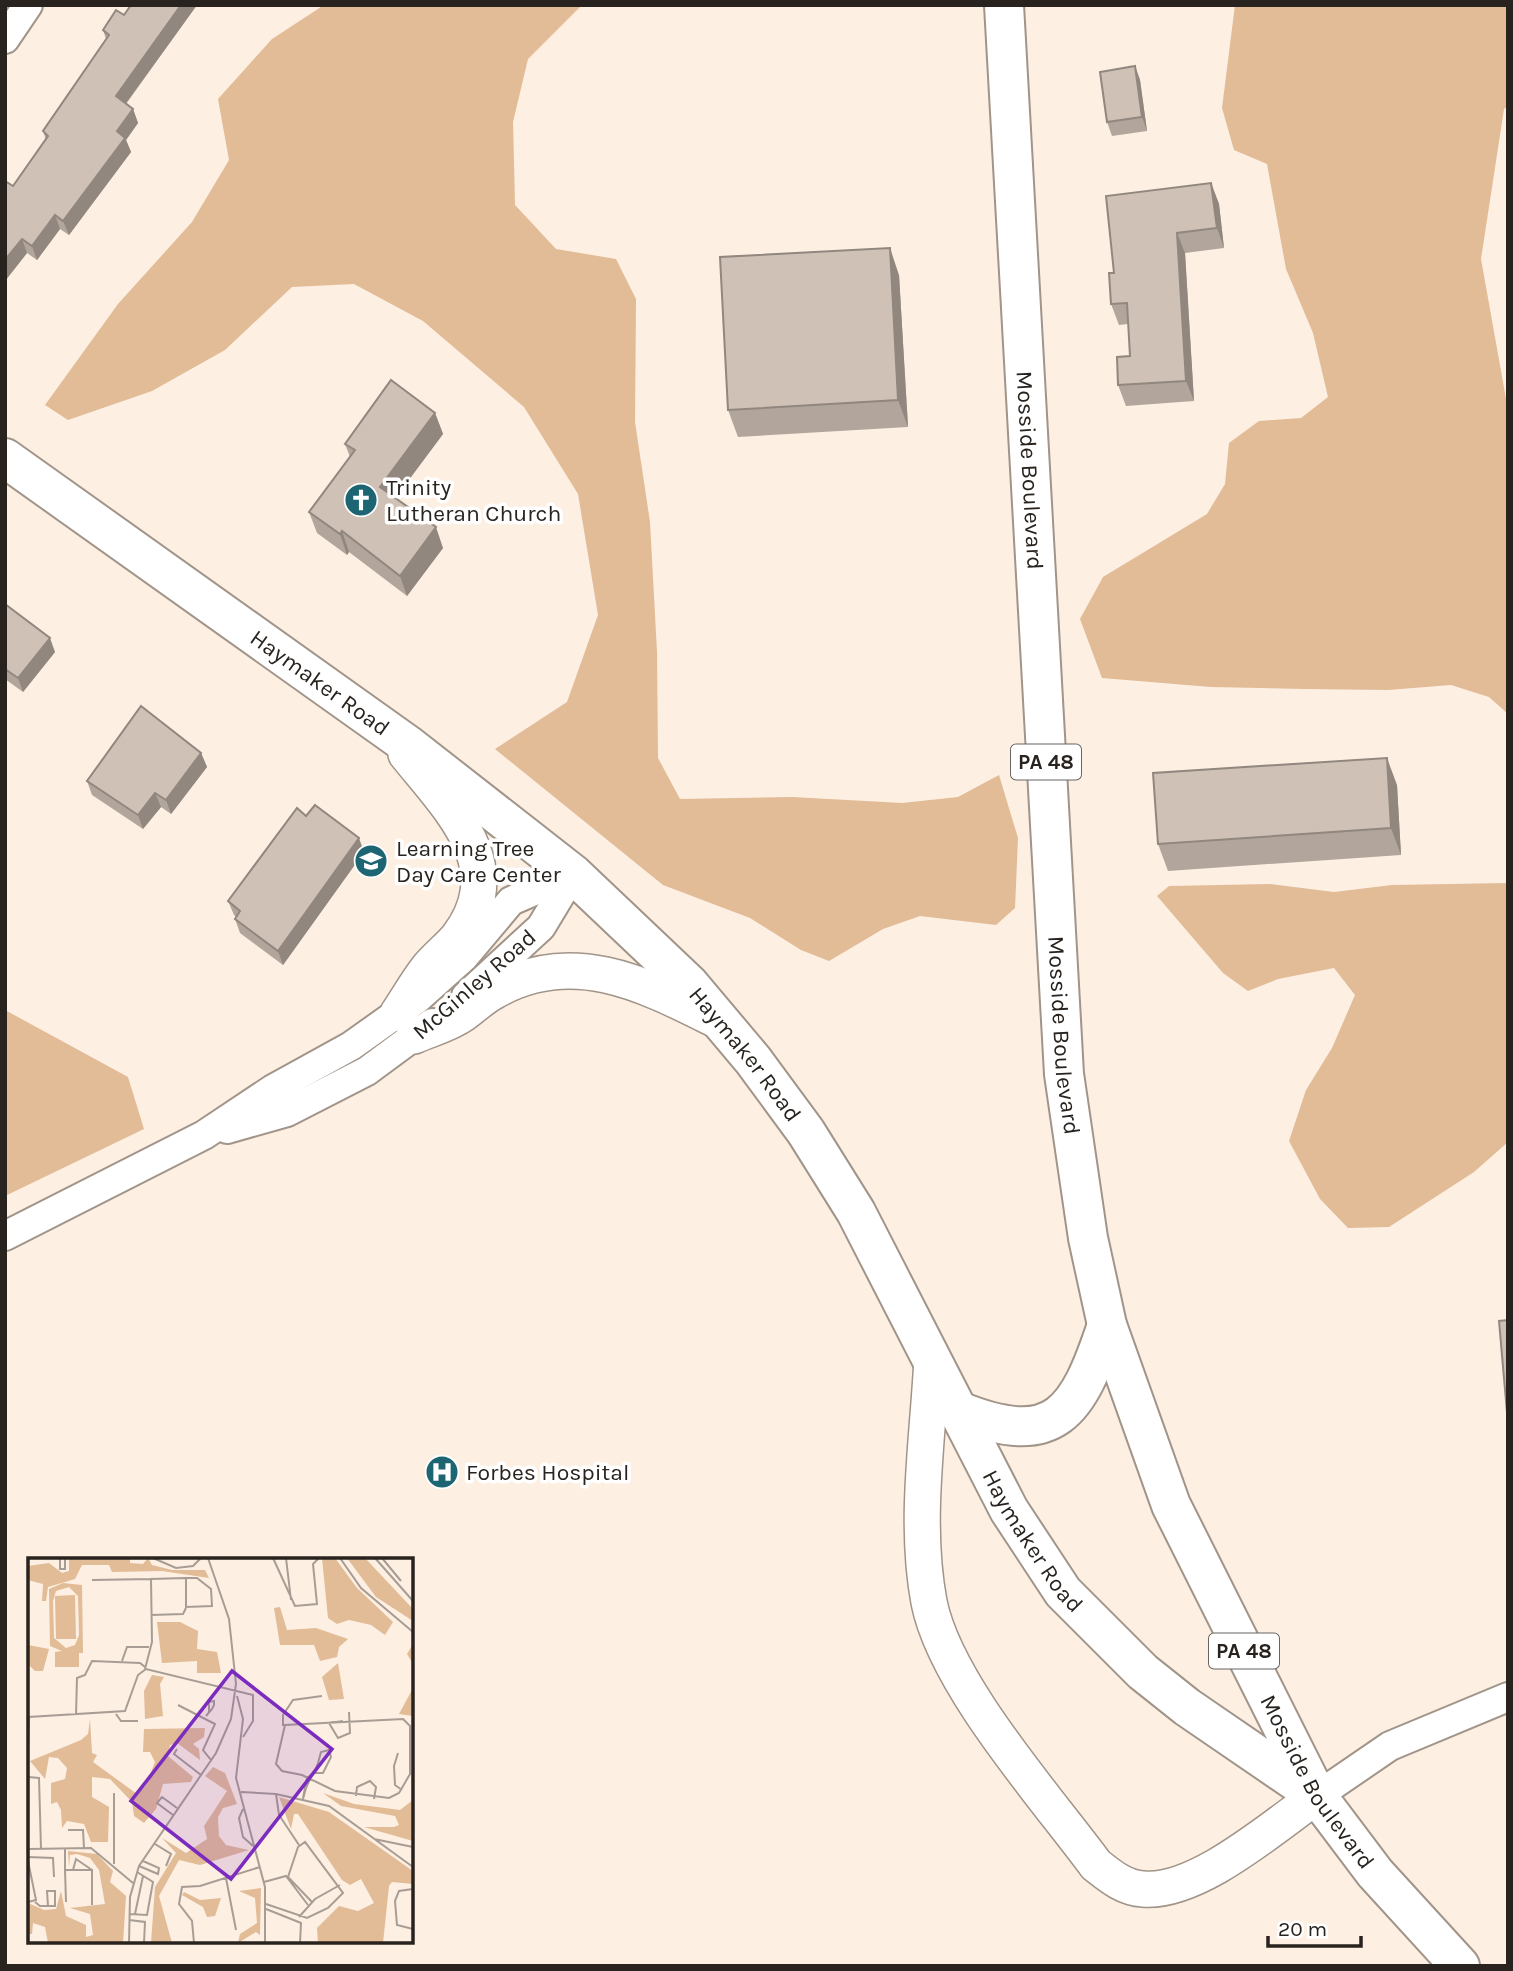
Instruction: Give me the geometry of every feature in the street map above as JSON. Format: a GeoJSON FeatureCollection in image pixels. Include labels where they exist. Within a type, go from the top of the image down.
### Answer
{"type":"FeatureCollection","features":[{"type":"Feature","properties":{"kind":"main road","name":"Mosside Boulevard"},"geometry":{"type":"LineString","coordinates":[[1003,5],[1064,1073],[1088,1238],[1107,1325],[1171,1506],[1317,1796],[1375,1873],[1460,1966]]}},
{"type":"Feature","properties":{"kind":"main road","name":"Haymaker Road"},"geometry":{"type":"LineString","coordinates":[[5,458],[383,727],[573,874],[689,984],[806,1132],[842,1189],[1009,1510],[1063,1592],[1143,1672],[1187,1707],[1317,1796]]}},
{"type":"Feature","properties":{"kind":"main road"},"geometry":{"type":"LineString","coordinates":[[959,1410],[1008,1427],[1034,1426],[1052,1419],[1071,1404],[1089,1379],[1107,1325]]}},
{"type":"Feature","properties":{"kind":"street"},"geometry":{"type":"LineString","coordinates":[[5,39],[29,5]]}},
{"type":"Feature","properties":{"kind":"street"},"geometry":{"type":"LineString","coordinates":[[383,727],[466,828],[476,858],[479,884],[475,910],[457,937],[427,970],[406,1025]]}},
{"type":"Feature","properties":{"kind":"street","name":"McGinley Road"},"geometry":{"type":"LineString","coordinates":[[406,1025],[511,901],[573,874]]}},
{"type":"Feature","properties":{"kind":"street","name":"McGinley Road"},"geometry":{"type":"LineString","coordinates":[[5,1236],[204,1135],[273,1088],[351,1046],[406,1025],[486,981],[541,927],[573,874]]}},
{"type":"Feature","properties":{"kind":"street"},"geometry":{"type":"LineString","coordinates":[[406,1025],[461,1016],[493,992],[522,979],[549,972],[581,971],[616,976],[646,985],[721,1022]]}},
{"type":"Feature","properties":{"kind":"street"},"geometry":{"type":"LineString","coordinates":[[932,1358],[922,1529],[929,1603],[948,1655],[980,1709],[1096,1865],[1118,1882],[1143,1889],[1164,1887],[1193,1879],[1249,1844],[1390,1746],[1508,1697]]}},
{"type":"Feature","properties":{"kind":"shaded area"},"geometry":{"type":"Polygon","coordinates":[[[324,5],[582,5],[528,59],[513,122],[515,205],[556,249],[616,259],[636,299],[635,422],[650,522],[657,652],[658,758],[680,799],[792,797],[902,803],[958,797],[999,775],[1018,838],[1015,908],[996,925],[920,916],[883,929],[829,961],[801,950],[750,918],[663,885],[495,749],[567,702],[598,615],[578,494],[524,407],[423,321],[354,284],[292,287],[225,350],[152,391],[68,420],[45,405],[118,304],[192,222],[229,160],[218,99],[272,39],[324,5]]]}},
{"type":"Feature","properties":{"kind":"shaded area"},"geometry":{"type":"Polygon","coordinates":[[[1235,5],[1508,5],[1508,106],[1504,109],[1481,259],[1508,410],[1508,714],[1489,697],[1451,685],[1388,690],[1305,689],[1211,687],[1102,678],[1080,619],[1103,577],[1207,514],[1225,484],[1229,443],[1259,421],[1301,418],[1328,397],[1313,333],[1286,269],[1267,164],[1234,150],[1222,108],[1235,5]]]}},
{"type":"Feature","properties":{"kind":"shaded area"},"geometry":{"type":"Polygon","coordinates":[[[1508,883],[1508,1142],[1474,1172],[1389,1227],[1348,1228],[1320,1199],[1289,1141],[1306,1090],[1332,1048],[1355,995],[1334,968],[1278,979],[1248,991],[1223,973],[1157,896],[1169,886],[1269,884],[1334,892],[1392,885],[1508,883]]]}},
{"type":"Feature","properties":{"kind":"shaded area"},"geometry":{"type":"Polygon","coordinates":[[[5,1010],[128,1077],[144,1129],[5,1196],[5,1010]]]}},
{"type":"Feature","properties":{"kind":"building"},"geometry":{"type":"Polygon","coordinates":[[[131,5],[181,5],[116,96],[133,109],[117,131],[125,138],[63,221],[55,215],[32,246],[22,239],[5,260],[5,181],[13,186],[48,136],[43,131],[109,35],[103,30],[116,10],[124,15],[131,5]]]}},
{"type":"Feature","properties":{"kind":"building"},"geometry":{"type":"Polygon","coordinates":[[[1135,66],[1142,117],[1107,122],[1100,72],[1135,66]]]}},
{"type":"Feature","properties":{"kind":"building"},"geometry":{"type":"Polygon","coordinates":[[[1211,183],[1217,228],[1177,233],[1186,381],[1118,385],[1117,357],[1130,356],[1127,303],[1111,304],[1109,273],[1114,273],[1106,196],[1211,183]]]}},
{"type":"Feature","properties":{"kind":"building"},"geometry":{"type":"Polygon","coordinates":[[[890,248],[898,400],[728,410],[720,257],[890,248]]]}},
{"type":"Feature","properties":{"kind":"building","name":"Trinity Lutheran Church"},"geometry":{"type":"Polygon","coordinates":[[[391,380],[435,413],[380,487],[436,527],[400,576],[342,531],[340,534],[309,512],[355,450],[345,444],[391,380]]]}},
{"type":"Feature","properties":{"kind":"building"},"geometry":{"type":"Polygon","coordinates":[[[5,604],[50,638],[18,678],[5,669],[5,604]]]}},
{"type":"Feature","properties":{"kind":"building"},"geometry":{"type":"Polygon","coordinates":[[[141,706],[201,753],[166,800],[155,793],[138,815],[87,781],[141,706]]]}},
{"type":"Feature","properties":{"kind":"building"},"geometry":{"type":"Polygon","coordinates":[[[1387,758],[1391,828],[1158,844],[1153,773],[1387,758]]]}},
{"type":"Feature","properties":{"kind":"building"},"geometry":{"type":"Polygon","coordinates":[[[315,805],[359,838],[278,951],[235,919],[240,911],[228,901],[297,808],[306,816],[315,805]]]}},
{"type":"Feature","properties":{"kind":"building"},"geometry":{"type":"Polygon","coordinates":[[[1508,1320],[1508,1424],[1499,1321],[1508,1320]]]}},
{"type":"Feature","properties":{"kind":"place","name":"Trinity Lutheran Church"},"geometry":{"type":"Point","coordinates":[361,500]}},
{"type":"Feature","properties":{"kind":"place","name":"Learning Tree Day Care Center"},"geometry":{"type":"Point","coordinates":[371,861]}},
{"type":"Feature","properties":{"kind":"place","name":"Forbes Hospital"},"geometry":{"type":"Point","coordinates":[442,1472]}}]}
